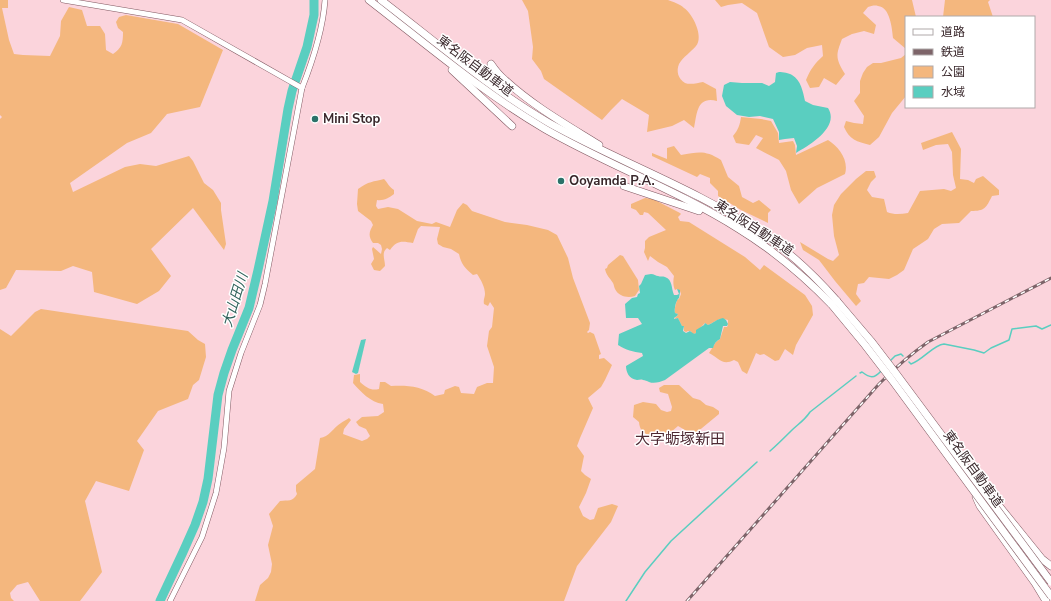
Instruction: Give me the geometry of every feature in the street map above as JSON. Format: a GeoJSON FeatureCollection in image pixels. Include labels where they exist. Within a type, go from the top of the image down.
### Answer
{"type":"FeatureCollection","features":[{"type":"Feature","properties":{"kind":"highway","name":"東名阪自動車道"},"geometry":{"type":"LineString","coordinates":[[369,0],[434,51],[511,108],[543,128],[708,211],[760,242],[782,258],[834,303],[871,341],[1051,582]]}},
{"type":"Feature","properties":{"kind":"highway","name":"東名阪自動車道"},"geometry":{"type":"LineString","coordinates":[[381,0],[486,82],[514,101],[572,136],[724,210],[764,235],[787,252],[808,271],[834,303],[1051,596]]}},
{"type":"Feature","properties":{"kind":"highway"},"geometry":{"type":"LineString","coordinates":[[434,51],[442,62],[512,126]]}},
{"type":"Feature","properties":{"kind":"highway"},"geometry":{"type":"LineString","coordinates":[[491,64],[504,79],[523,96],[634,166]]}},
{"type":"Feature","properties":{"kind":"highway"},"geometry":{"type":"LineString","coordinates":[[624,186],[697,210],[732,226],[760,242]]}},
{"type":"Feature","properties":{"kind":"highway"},"geometry":{"type":"LineString","coordinates":[[966,468],[1042,559],[1051,566]]}},
{"type":"Feature","properties":{"kind":"highway"},"geometry":{"type":"LineString","coordinates":[[972,490],[980,506],[1046,601]]}},
{"type":"Feature","properties":{"kind":"street"},"geometry":{"type":"LineString","coordinates":[[63,0],[182,20],[302,88]]}},
{"type":"Feature","properties":{"kind":"street"},"geometry":{"type":"LineString","coordinates":[[170,601],[202,537],[216,493],[224,448],[230,391],[241,353],[260,305],[302,88],[313,60],[320,32],[325,0]]}},
{"type":"Feature","properties":{"kind":"green space"},"geometry":{"type":"Polygon","coordinates":[[[0,0],[8,0],[8,8],[2,8],[9,40],[14,54],[50,56],[60,36],[61,21],[69,7],[82,10],[87,26],[100,26],[105,34],[106,50],[113,54],[120,47],[123,39],[123,32],[118,28],[116,22],[119,17],[126,15],[178,24],[223,50],[200,107],[167,114],[151,133],[127,143],[70,183],[73,192],[125,167],[140,164],[156,166],[189,156],[204,183],[213,190],[221,203],[226,244],[224,250],[193,208],[151,249],[171,276],[159,291],[137,304],[94,292],[92,272],[73,266],[61,271],[16,270],[6,288],[0,290],[0,119],[2,117],[0,115],[0,0]]]}},
{"type":"Feature","properties":{"kind":"green space"},"geometry":{"type":"Polygon","coordinates":[[[522,0],[668,0],[678,4],[691,15],[699,37],[696,46],[679,64],[678,75],[687,84],[703,82],[716,89],[717,101],[710,100],[702,103],[697,112],[694,128],[684,120],[672,126],[647,132],[649,115],[622,99],[602,120],[544,79],[541,71],[532,59],[533,47],[528,11],[522,0]]]}},
{"type":"Feature","properties":{"kind":"green space"},"geometry":{"type":"Polygon","coordinates":[[[715,0],[912,0],[916,16],[905,16],[905,48],[893,38],[890,19],[885,10],[882,7],[877,6],[868,7],[863,13],[876,25],[874,34],[864,31],[852,34],[842,39],[838,53],[838,60],[845,74],[836,85],[824,78],[819,87],[810,88],[806,80],[813,67],[823,56],[822,45],[807,48],[795,55],[783,57],[769,47],[757,13],[742,3],[721,7],[715,0]]]}},
{"type":"Feature","properties":{"kind":"green space"},"geometry":{"type":"Polygon","coordinates":[[[945,0],[990,0],[988,2],[993,16],[943,16],[945,0]]]}},
{"type":"Feature","properties":{"kind":"green space"},"geometry":{"type":"Polygon","coordinates":[[[905,55],[905,97],[892,113],[879,137],[870,145],[861,143],[851,137],[844,127],[846,121],[863,124],[864,116],[854,101],[860,93],[860,81],[863,73],[867,67],[873,63],[881,63],[901,58],[905,55]]]}},
{"type":"Feature","properties":{"kind":"green space"},"geometry":{"type":"Polygon","coordinates":[[[741,117],[771,121],[778,133],[779,143],[793,141],[796,155],[828,140],[836,146],[842,154],[846,164],[845,174],[817,188],[799,204],[791,190],[786,171],[779,160],[756,148],[763,138],[756,135],[749,145],[736,143],[733,136],[736,132],[741,117]]]}},
{"type":"Feature","properties":{"kind":"green space"},"geometry":{"type":"Polygon","coordinates":[[[952,132],[961,149],[960,179],[968,180],[974,183],[976,179],[983,176],[999,190],[999,195],[992,196],[984,208],[971,211],[959,223],[942,224],[934,229],[928,239],[913,249],[904,270],[897,275],[889,279],[869,277],[864,283],[858,284],[856,294],[861,301],[856,306],[819,260],[803,250],[800,242],[833,261],[839,255],[834,236],[832,215],[834,205],[841,194],[866,171],[874,171],[876,177],[871,182],[867,190],[872,197],[884,199],[887,212],[892,214],[908,213],[920,191],[944,189],[951,191],[956,188],[953,175],[952,152],[948,144],[936,145],[923,150],[921,143],[952,132]]]}},
{"type":"Feature","properties":{"kind":"green space"},"geometry":{"type":"Polygon","coordinates":[[[674,146],[681,155],[706,153],[721,160],[728,177],[739,186],[742,197],[753,203],[759,200],[771,210],[768,213],[768,223],[741,210],[718,196],[718,191],[710,183],[710,178],[700,174],[697,177],[652,156],[652,153],[667,159],[667,148],[674,146]]]}},
{"type":"Feature","properties":{"kind":"green space"},"geometry":{"type":"Polygon","coordinates":[[[384,179],[394,190],[394,194],[386,199],[377,200],[376,206],[378,209],[388,207],[398,209],[417,221],[432,224],[436,222],[450,227],[457,210],[463,203],[472,211],[505,222],[548,230],[557,235],[568,258],[573,278],[590,323],[589,330],[587,332],[594,334],[601,354],[599,355],[599,359],[604,358],[612,365],[601,387],[588,398],[593,408],[577,446],[584,456],[581,471],[591,479],[579,507],[583,516],[590,520],[594,519],[598,508],[612,504],[618,506],[611,522],[577,566],[564,601],[255,601],[260,585],[268,578],[271,572],[272,564],[268,545],[273,526],[269,514],[280,501],[294,498],[297,494],[296,485],[315,469],[320,438],[326,436],[338,425],[349,418],[351,420],[344,429],[343,434],[362,441],[367,439],[370,436],[366,429],[359,426],[356,422],[362,417],[378,416],[384,412],[383,404],[370,399],[353,383],[354,375],[360,374],[360,382],[371,389],[379,389],[380,382],[385,382],[391,386],[408,386],[419,388],[435,396],[444,394],[445,390],[455,386],[459,387],[461,393],[474,394],[477,387],[487,383],[493,383],[494,367],[487,346],[489,331],[492,327],[494,308],[490,302],[488,306],[484,304],[484,289],[477,274],[473,275],[466,268],[461,261],[459,254],[438,244],[437,239],[440,227],[421,226],[418,229],[413,243],[400,242],[395,244],[390,250],[387,248],[384,252],[385,266],[380,271],[374,270],[371,264],[374,259],[372,249],[373,247],[381,254],[382,249],[381,245],[378,243],[373,243],[370,238],[370,232],[373,225],[371,221],[358,211],[358,189],[368,183],[384,179]]]}},
{"type":"Feature","properties":{"kind":"green space"},"geometry":{"type":"Polygon","coordinates":[[[645,198],[653,199],[680,213],[681,214],[678,217],[680,221],[689,222],[745,257],[760,270],[764,265],[805,295],[812,306],[813,315],[796,345],[793,355],[785,349],[779,360],[775,361],[764,354],[760,355],[756,353],[747,374],[742,371],[738,362],[734,360],[730,362],[723,362],[709,353],[716,342],[720,339],[724,327],[727,327],[728,320],[719,319],[708,325],[705,323],[698,330],[696,330],[696,333],[694,334],[692,334],[691,331],[684,331],[684,326],[682,326],[678,318],[674,319],[678,314],[675,313],[675,308],[677,300],[681,294],[680,291],[677,289],[675,290],[674,288],[674,276],[667,267],[650,256],[648,261],[644,252],[645,241],[649,237],[666,230],[648,213],[644,212],[643,215],[640,215],[636,210],[631,208],[631,204],[645,198]]]}},
{"type":"Feature","properties":{"kind":"green space"},"geometry":{"type":"Polygon","coordinates":[[[620,255],[623,256],[638,280],[639,290],[635,296],[627,297],[619,294],[607,275],[605,269],[620,255]]]}},
{"type":"Feature","properties":{"kind":"green space"},"geometry":{"type":"Polygon","coordinates":[[[41,309],[188,331],[205,344],[206,357],[199,380],[193,385],[188,399],[158,411],[137,441],[144,450],[129,491],[96,481],[85,501],[102,572],[80,601],[40,601],[28,582],[17,585],[10,593],[11,598],[14,601],[0,601],[0,329],[11,336],[35,312],[41,309]]]}},
{"type":"Feature","properties":{"kind":"green space"},"geometry":{"type":"Polygon","coordinates":[[[664,385],[679,385],[693,398],[700,400],[706,405],[719,411],[719,414],[696,433],[692,434],[678,426],[664,438],[644,433],[639,422],[633,417],[634,405],[643,402],[656,404],[661,410],[667,412],[671,411],[672,407],[668,394],[660,392],[659,388],[664,385]]]}},
{"type":"Feature","properties":{"kind":"water"},"geometry":{"type":"Polygon","coordinates":[[[784,72],[795,77],[801,86],[805,101],[813,105],[828,108],[831,115],[830,122],[822,135],[796,153],[797,146],[794,138],[779,140],[779,132],[773,119],[760,116],[749,117],[737,115],[726,106],[722,96],[724,85],[730,82],[762,83],[769,86],[775,82],[776,73],[784,72]]]}},
{"type":"Feature","properties":{"kind":"water"},"geometry":{"type":"Polygon","coordinates":[[[651,274],[668,278],[671,282],[674,295],[679,294],[677,289],[680,290],[679,298],[675,309],[675,313],[678,314],[674,319],[678,318],[682,326],[684,326],[683,331],[686,333],[690,331],[695,334],[696,330],[705,323],[708,325],[723,318],[728,324],[727,326],[723,326],[720,339],[715,343],[713,348],[709,348],[665,380],[655,383],[645,380],[637,380],[630,377],[627,373],[626,366],[643,356],[642,353],[618,345],[619,334],[642,324],[638,318],[626,318],[625,304],[632,298],[637,297],[640,293],[639,286],[645,275],[651,274]]]}},
{"type":"Feature","properties":{"kind":"water"},"geometry":{"type":"Polygon","coordinates":[[[366,339],[358,373],[356,374],[352,372],[361,340],[366,339]]]}},
{"type":"Feature","properties":{"kind":"waterway","name":"大山田川"},"geometry":{"type":"LineString","coordinates":[[160,601],[195,525],[203,502],[208,479],[218,395],[232,350],[249,308],[273,201],[288,109],[292,91],[307,47],[314,15],[314,0]]}},
{"type":"Feature","properties":{"kind":"waterway"},"geometry":{"type":"LineString","coordinates":[[909,362],[911,364],[915,362],[936,347],[944,344],[984,353],[991,348],[1009,340],[1012,329],[1036,326],[1042,329],[1051,325]]}},
{"type":"Feature","properties":{"kind":"waterway"},"geometry":{"type":"LineString","coordinates":[[890,361],[895,356],[901,354],[903,356]]}},
{"type":"Feature","properties":{"kind":"waterway"},"geometry":{"type":"LineString","coordinates":[[860,373],[862,372],[867,376],[872,377],[881,371]]}},
{"type":"Feature","properties":{"kind":"waterway"},"geometry":{"type":"LineString","coordinates":[[770,451],[810,412],[856,376]]}},
{"type":"Feature","properties":{"kind":"waterway"},"geometry":{"type":"LineString","coordinates":[[626,601],[645,572],[671,541],[757,462]]}},
{"type":"Feature","properties":{"kind":"railway"},"geometry":{"type":"LineString","coordinates":[[687,601],[879,384],[915,351],[928,342],[1051,278]]}},
{"type":"Feature","properties":{"kind":"place","name":"Mini Stop"},"geometry":{"type":"Point","coordinates":[315,119]}},
{"type":"Feature","properties":{"kind":"place","name":"Ooyamda P.A."},"geometry":{"type":"Point","coordinates":[561,181]}},
{"type":"Feature","properties":{"kind":"district","name":"大字蛎塚新田"},"geometry":{"type":"Point","coordinates":[680,439]}}]}
